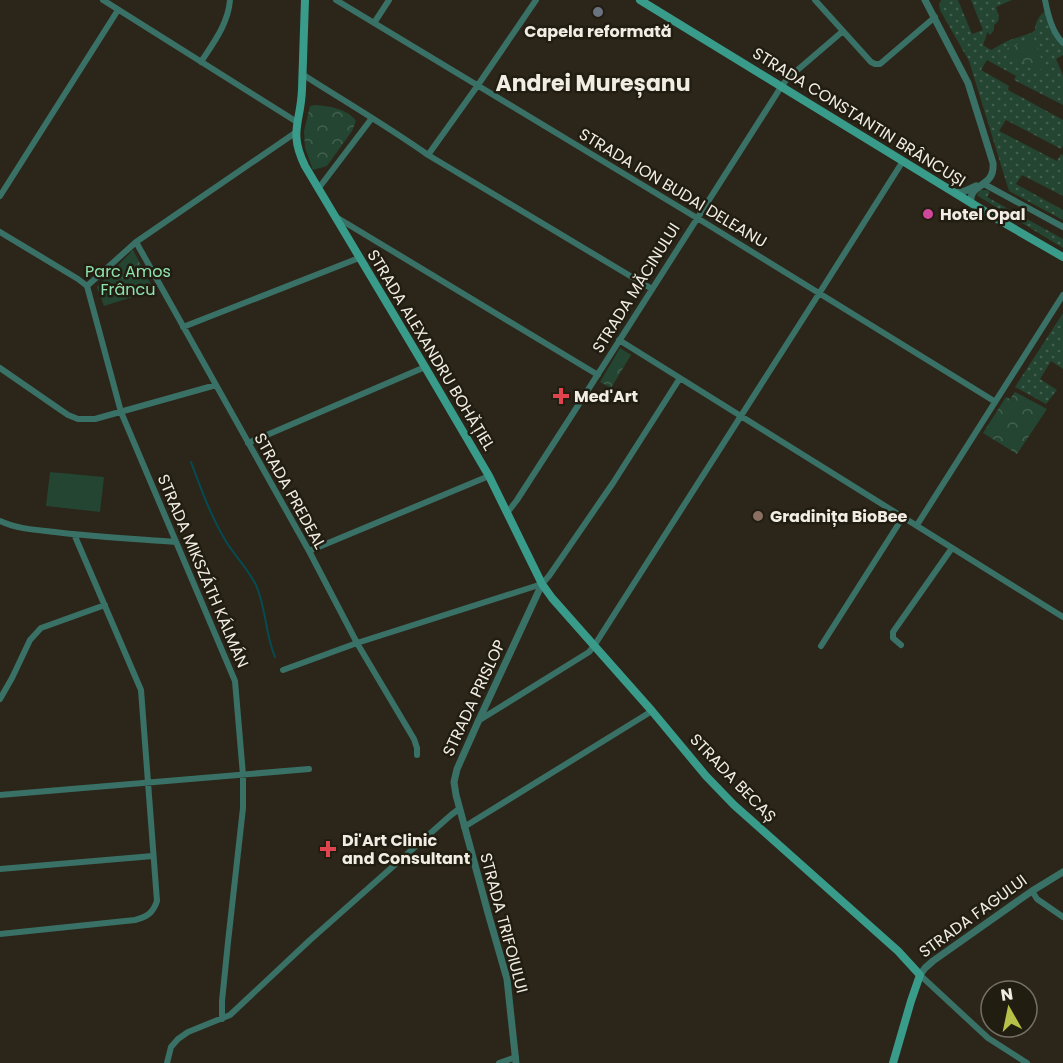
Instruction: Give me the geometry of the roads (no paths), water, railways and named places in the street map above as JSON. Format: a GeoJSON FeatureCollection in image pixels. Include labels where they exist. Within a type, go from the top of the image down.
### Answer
{"type":"FeatureCollection","features":[{"type":"Feature","properties":{"kind":"main road"},"geometry":{"type":"LineString","coordinates":[[295,133],[301,102],[305,0]]}},
{"type":"Feature","properties":{"kind":"main road","name":"STRADA CONSTANTIN BRÂNCUȘI"},"geometry":{"type":"LineString","coordinates":[[640,0],[1063,257]]}},
{"type":"Feature","properties":{"kind":"main road","name":"STRADA ALEXANDRU BOHĂȚIEL"},"geometry":{"type":"LineString","coordinates":[[295,133],[300,157],[489,476],[542,584]]}},
{"type":"Feature","properties":{"kind":"main road","name":"STRADA BECAȘ"},"geometry":{"type":"LineString","coordinates":[[542,584],[564,613],[734,805],[895,948],[920,975]]}},
{"type":"Feature","properties":{"kind":"main road","name":"STRADA FAGULUI"},"geometry":{"type":"LineString","coordinates":[[893,1063],[920,975]]}},
{"type":"Feature","properties":{"kind":"street"},"geometry":{"type":"LineString","coordinates":[[103,0],[297,122]]}},
{"type":"Feature","properties":{"kind":"street"},"geometry":{"type":"LineString","coordinates":[[201,62],[225,24],[230,0]]}},
{"type":"Feature","properties":{"kind":"street","name":"STRADA ION BUDAI DELEANU"},"geometry":{"type":"LineString","coordinates":[[336,0],[994,401]]}},
{"type":"Feature","properties":{"kind":"street"},"geometry":{"type":"LineString","coordinates":[[374,23],[389,0]]}},
{"type":"Feature","properties":{"kind":"street"},"geometry":{"type":"LineString","coordinates":[[428,154],[536,0]]}},
{"type":"Feature","properties":{"kind":"street"},"geometry":{"type":"LineString","coordinates":[[815,0],[871,62],[878,65],[934,17]]}},
{"type":"Feature","properties":{"kind":"street"},"geometry":{"type":"LineString","coordinates":[[925,0],[968,83],[993,163],[990,178],[971,195],[971,202]]}},
{"type":"Feature","properties":{"kind":"street"},"geometry":{"type":"LineString","coordinates":[[1045,0],[1063,43]]}},
{"type":"Feature","properties":{"kind":"street"},"geometry":{"type":"LineString","coordinates":[[0,196],[118,10]]}},
{"type":"Feature","properties":{"kind":"street","name":"STRADA MĂCINULUI"},"geometry":{"type":"LineString","coordinates":[[507,513],[598,375],[781,87],[787,79],[843,31]]}},
{"type":"Feature","properties":{"kind":"street"},"geometry":{"type":"LineString","coordinates":[[302,74],[428,154],[652,289]]}},
{"type":"Feature","properties":{"kind":"street"},"geometry":{"type":"LineString","coordinates":[[318,189],[372,118]]}},
{"type":"Feature","properties":{"kind":"street"},"geometry":{"type":"LineString","coordinates":[[0,232],[87,286],[136,242],[295,133]]}},
{"type":"Feature","properties":{"kind":"street"},"geometry":{"type":"LineString","coordinates":[[477,722],[594,646],[903,161]]}},
{"type":"Feature","properties":{"kind":"street"},"geometry":{"type":"LineString","coordinates":[[955,193],[984,184],[1063,227]]}},
{"type":"Feature","properties":{"kind":"street"},"geometry":{"type":"LineString","coordinates":[[333,215],[598,375]]}},
{"type":"Feature","properties":{"kind":"street","name":"STRADA PREDEAL"},"geometry":{"type":"LineString","coordinates":[[136,242],[309,551],[357,643],[414,739],[417,755]]}},
{"type":"Feature","properties":{"kind":"street"},"geometry":{"type":"LineString","coordinates":[[183,327],[360,258]]}},
{"type":"Feature","properties":{"kind":"street","name":"STRADA MIKSZÁTH KÁLMÁN"},"geometry":{"type":"LineString","coordinates":[[87,286],[121,412],[235,681],[243,775],[243,817],[228,942],[222,1019]]}},
{"type":"Feature","properties":{"kind":"street"},"geometry":{"type":"LineString","coordinates":[[916,525],[1063,295]]}},
{"type":"Feature","properties":{"kind":"street"},"geometry":{"type":"LineString","coordinates":[[619,340],[1063,617]]}},
{"type":"Feature","properties":{"kind":"street"},"geometry":{"type":"LineString","coordinates":[[248,443],[425,367]]}},
{"type":"Feature","properties":{"kind":"street"},"geometry":{"type":"LineString","coordinates":[[0,368],[68,415],[86,420],[216,385]]}},
{"type":"Feature","properties":{"kind":"street"},"geometry":{"type":"LineString","coordinates":[[284,670],[357,643],[542,584],[613,483],[680,378]]}},
{"type":"Feature","properties":{"kind":"street"},"geometry":{"type":"LineString","coordinates":[[309,551],[489,476]]}},
{"type":"Feature","properties":{"kind":"street"},"geometry":{"type":"LineString","coordinates":[[821,646],[903,518]]}},
{"type":"Feature","properties":{"kind":"street"},"geometry":{"type":"LineString","coordinates":[[0,521],[26,529],[176,542]]}},
{"type":"Feature","properties":{"kind":"street"},"geometry":{"type":"LineString","coordinates":[[0,934],[135,920],[152,912],[157,902],[141,690],[74,534]]}},
{"type":"Feature","properties":{"kind":"street"},"geometry":{"type":"LineString","coordinates":[[901,645],[892,638],[893,632],[952,548]]}},
{"type":"Feature","properties":{"kind":"street","name":"STRADA PRISLOP"},"geometry":{"type":"LineString","coordinates":[[464,827],[454,789],[454,776],[542,584]]}},
{"type":"Feature","properties":{"kind":"street"},"geometry":{"type":"LineString","coordinates":[[0,699],[30,640],[41,628],[105,605]]}},
{"type":"Feature","properties":{"kind":"street"},"geometry":{"type":"LineString","coordinates":[[464,827],[652,711]]}},
{"type":"Feature","properties":{"kind":"street"},"geometry":{"type":"LineString","coordinates":[[0,795],[309,769]]}},
{"type":"Feature","properties":{"kind":"street"},"geometry":{"type":"LineString","coordinates":[[167,1063],[171,1047],[182,1035],[230,1015],[310,940],[459,809]]}},
{"type":"Feature","properties":{"kind":"street","name":"STRADA TRIFOIULUI"},"geometry":{"type":"LineString","coordinates":[[464,827],[507,979],[516,1060]]}},
{"type":"Feature","properties":{"kind":"street"},"geometry":{"type":"LineString","coordinates":[[0,869],[153,856]]}},
{"type":"Feature","properties":{"kind":"street","name":"STRADA FAGULUI"},"geometry":{"type":"LineString","coordinates":[[920,975],[933,961],[1032,891],[1063,872]]}},
{"type":"Feature","properties":{"kind":"street"},"geometry":{"type":"LineString","coordinates":[[1032,891],[1037,899],[1063,917]]}},
{"type":"Feature","properties":{"kind":"street"},"geometry":{"type":"LineString","coordinates":[[920,975],[988,1038],[1027,1063]]}},
{"type":"Feature","properties":{"kind":"street"},"geometry":{"type":"LineString","coordinates":[[500,1063],[516,1060]]}},
{"type":"Feature","properties":{"kind":"waterway"},"geometry":{"type":"LineString","coordinates":[[191,462],[221,533],[256,585],[275,657]]}},
{"type":"Feature","properties":{"kind":"place","name":"Capela reformată"},"geometry":{"type":"Point","coordinates":[598,12]}},
{"type":"Feature","properties":{"kind":"place","name":"Hotel Opal"},"geometry":{"type":"Point","coordinates":[928,214]}},
{"type":"Feature","properties":{"kind":"place","name":"Med'Art"},"geometry":{"type":"Point","coordinates":[561,396]}},
{"type":"Feature","properties":{"kind":"place","name":"Gradinița BioBee"},"geometry":{"type":"Point","coordinates":[758,516]}},
{"type":"Feature","properties":{"kind":"place","name":"Di'Art Clinic and Consultant"},"geometry":{"type":"Point","coordinates":[328,849]}},
{"type":"Feature","properties":{"kind":"district","name":"Andrei Mureșanu"},"geometry":{"type":"Point","coordinates":[593,83]}},
{"type":"Feature","properties":{"kind":"park label","name":"Parc Amos Frâncu"},"geometry":{"type":"Point","coordinates":[128,280]}}]}
